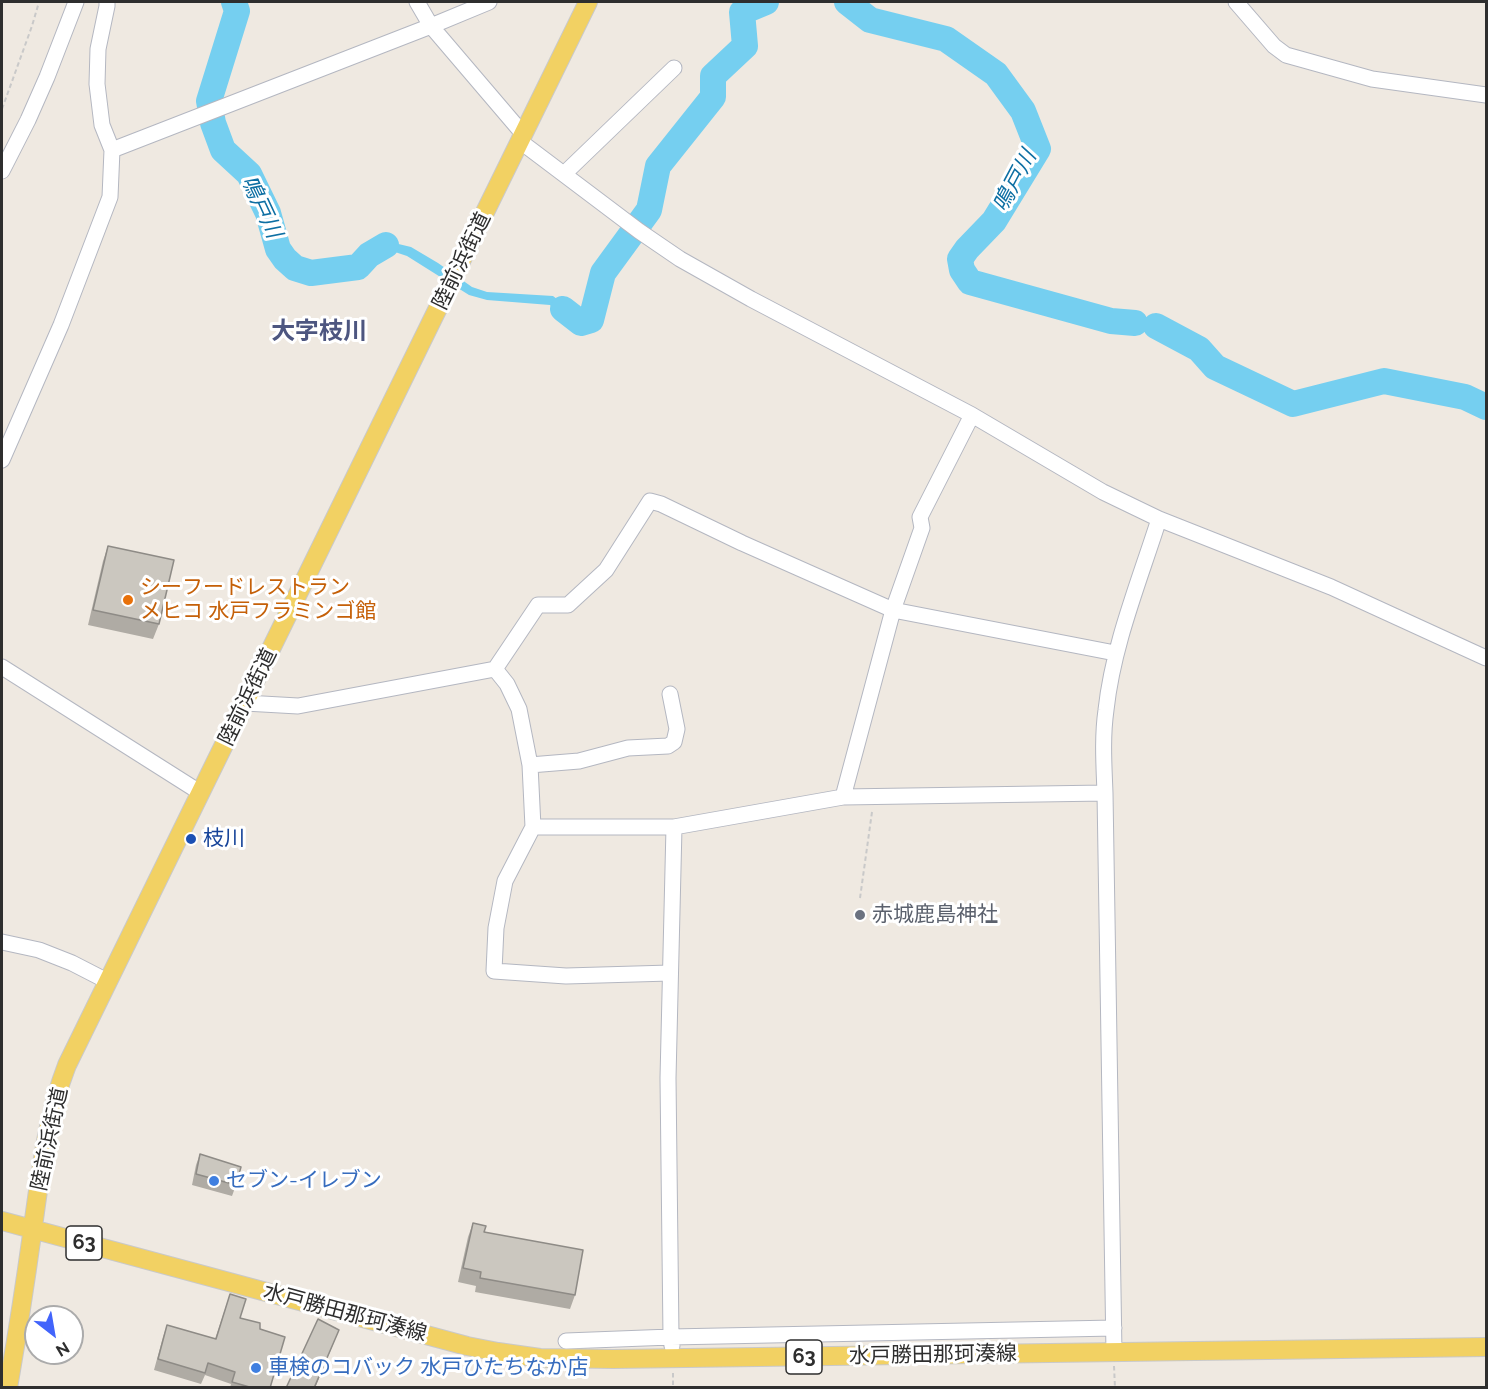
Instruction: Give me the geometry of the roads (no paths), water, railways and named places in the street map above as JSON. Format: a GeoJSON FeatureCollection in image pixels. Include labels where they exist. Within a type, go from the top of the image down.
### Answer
{"type":"FeatureCollection","features":[{"type":"Feature","properties":{"kind":"main road","name":"陸前浜街道"},"geometry":{"type":"LineString","coordinates":[[8,1388],[47,1132],[54,1100],[67,1065],[588,2]]}},
{"type":"Feature","properties":{"kind":"main road","name":"水戸勝田那珂湊線"},"geometry":{"type":"LineString","coordinates":[[2,1221],[477,1348],[540,1358],[1486,1347]]}},
{"type":"Feature","properties":{"kind":"street"},"geometry":{"type":"LineString","coordinates":[[2,171],[47,77],[76,2]]}},
{"type":"Feature","properties":{"kind":"street"},"geometry":{"type":"LineString","coordinates":[[2,460],[61,325],[110,197],[112,150],[102,125],[97,84],[98,49],[106,2]]}},
{"type":"Feature","properties":{"kind":"street"},"geometry":{"type":"LineString","coordinates":[[417,2],[431,26],[522,139],[634,227],[680,258],[751,299],[972,415],[1103,492],[1159,519],[1331,587],[1486,658]]}},
{"type":"Feature","properties":{"kind":"street"},"geometry":{"type":"LineString","coordinates":[[112,150],[489,2]]}},
{"type":"Feature","properties":{"kind":"street"},"geometry":{"type":"LineString","coordinates":[[1236,2],[1274,46],[1286,55],[1372,79],[1486,95]]}},
{"type":"Feature","properties":{"kind":"street"},"geometry":{"type":"LineString","coordinates":[[564,174],[674,68]]}},
{"type":"Feature","properties":{"kind":"street"},"geometry":{"type":"LineString","coordinates":[[843,797],[893,610],[922,528],[920,518],[972,415]]}},
{"type":"Feature","properties":{"kind":"street"},"geometry":{"type":"LineString","coordinates":[[245,703],[298,706],[495,669],[538,605],[568,605],[606,570],[650,501],[893,610],[1116,653]]}},
{"type":"Feature","properties":{"kind":"street"},"geometry":{"type":"LineString","coordinates":[[1114,1353],[1106,794],[1103,749],[1106,710],[1116,653],[1159,519]]}},
{"type":"Feature","properties":{"kind":"street"},"geometry":{"type":"LineString","coordinates":[[2,667],[201,793]]}},
{"type":"Feature","properties":{"kind":"street"},"geometry":{"type":"LineString","coordinates":[[495,669],[507,684],[519,709],[530,765],[533,827],[505,881],[496,928],[494,971],[566,976],[670,974]]}},
{"type":"Feature","properties":{"kind":"street"},"geometry":{"type":"LineString","coordinates":[[530,765],[579,761],[628,748],[668,746],[674,742],[677,729],[670,693]]}},
{"type":"Feature","properties":{"kind":"street"},"geometry":{"type":"LineString","coordinates":[[533,827],[674,827],[843,797],[1106,794]]}},
{"type":"Feature","properties":{"kind":"street"},"geometry":{"type":"LineString","coordinates":[[673,1358],[670,1337],[668,1078],[674,827]]}},
{"type":"Feature","properties":{"kind":"street"},"geometry":{"type":"LineString","coordinates":[[2,942],[39,950],[72,963],[107,981]]}},
{"type":"Feature","properties":{"kind":"street"},"geometry":{"type":"LineString","coordinates":[[567,1341],[1114,1328]]}},
{"type":"Feature","properties":{"kind":"water"},"geometry":{"type":"Polygon","coordinates":[[[386,241],[411,247],[472,287],[487,292],[553,296],[582,318],[588,317],[593,323],[581,327],[550,305],[487,300],[469,295],[407,256],[386,249],[371,258],[361,271],[356,264],[366,252],[386,241]]]}},
{"type":"Feature","properties":{"kind":"waterway","name":"鳴戸川"},"geometry":{"type":"LineString","coordinates":[[234,2],[237,11],[209,101],[213,123],[223,150],[249,174],[268,213],[278,249],[295,268],[311,273],[358,267],[369,255],[386,245]]}},
{"type":"Feature","properties":{"kind":"waterway","name":"鳴戸川"},"geometry":{"type":"LineString","coordinates":[[563,309],[581,323],[591,320],[603,273],[649,210],[658,166],[713,97],[713,76],[745,46],[742,12],[766,2]]}},
{"type":"Feature","properties":{"kind":"waterway","name":"鳴戸川"},"geometry":{"type":"LineString","coordinates":[[847,2],[870,20],[946,39],[996,74],[1023,111],[1038,149],[994,221],[960,259],[962,270],[970,282],[1111,321],[1135,323]]}},
{"type":"Feature","properties":{"kind":"waterway","name":"鳴戸川"},"geometry":{"type":"LineString","coordinates":[[1156,326],[1199,349],[1215,367],[1293,404],[1384,381],[1465,397],[1486,407]]}},
{"type":"Feature","properties":{"kind":"place","name":"シーフードレストラン メヒコ 水戸フラミンゴ館"},"geometry":{"type":"Point","coordinates":[128,600]}},
{"type":"Feature","properties":{"kind":"place","name":"枝川"},"geometry":{"type":"Point","coordinates":[191,839]}},
{"type":"Feature","properties":{"kind":"place","name":"赤城鹿島神社"},"geometry":{"type":"Point","coordinates":[860,915]}},
{"type":"Feature","properties":{"kind":"place","name":"セブン-イレブン"},"geometry":{"type":"Point","coordinates":[214,1181]}},
{"type":"Feature","properties":{"kind":"place","name":"車検のコバック 水戸ひたちなか店"},"geometry":{"type":"Point","coordinates":[256,1368]}},
{"type":"Feature","properties":{"kind":"district","name":"大字枝川"},"geometry":{"type":"Point","coordinates":[319,332]}}]}
